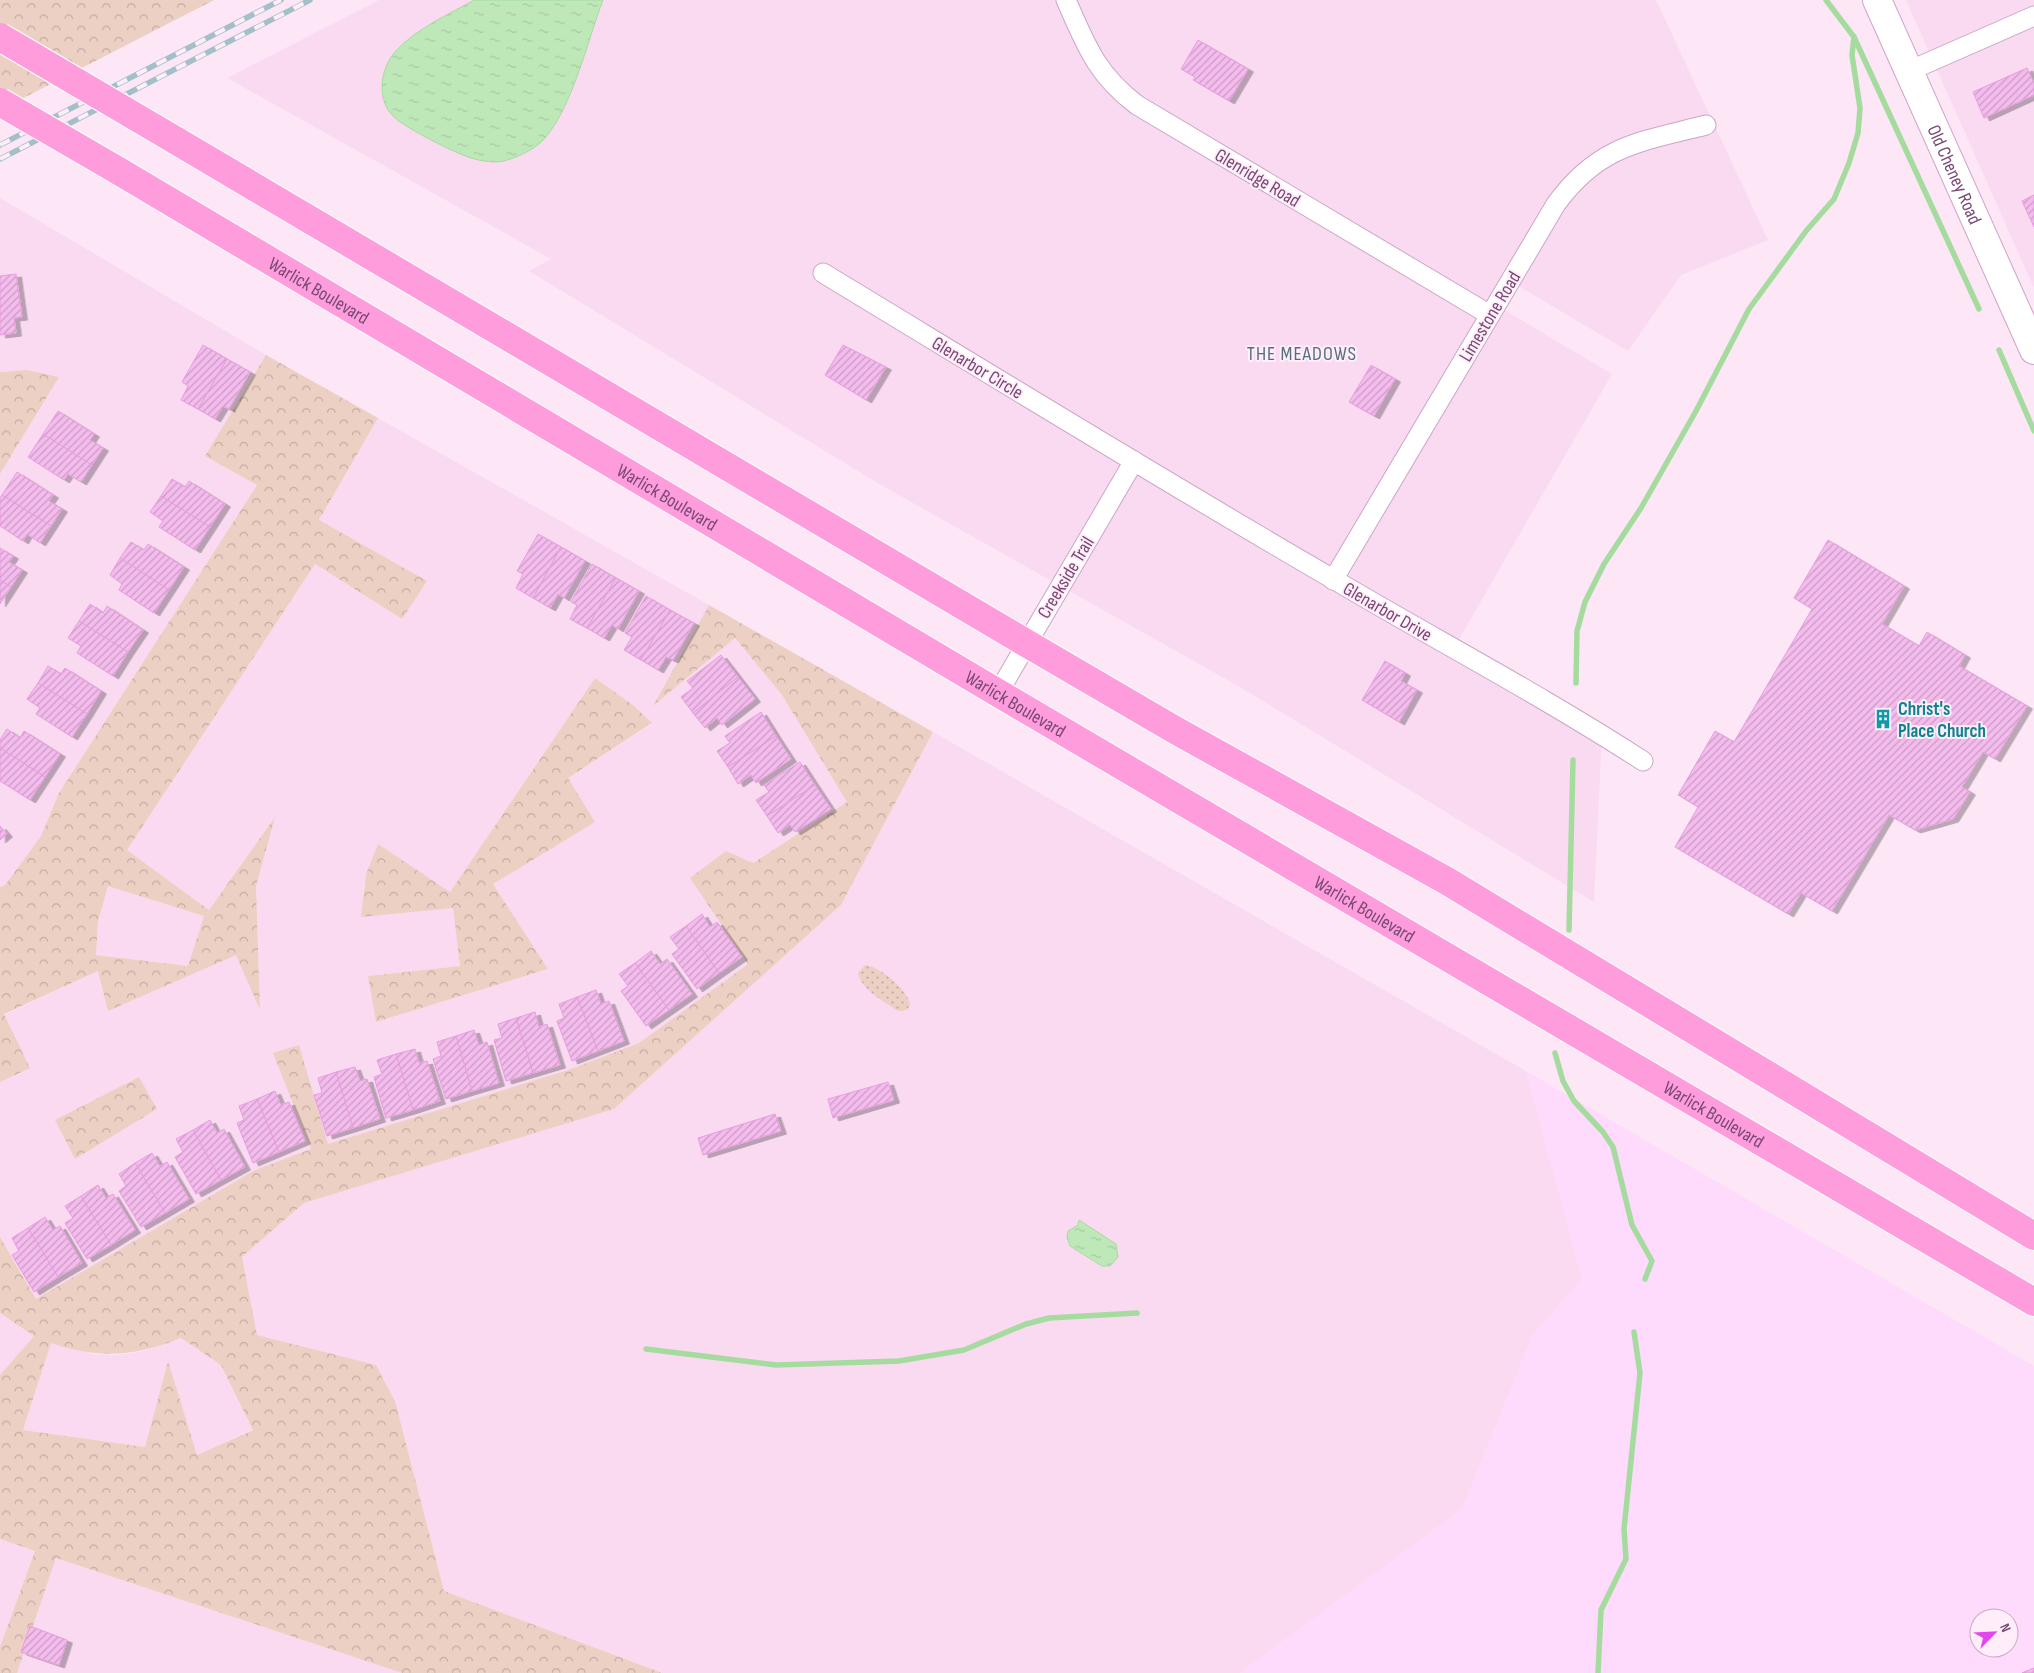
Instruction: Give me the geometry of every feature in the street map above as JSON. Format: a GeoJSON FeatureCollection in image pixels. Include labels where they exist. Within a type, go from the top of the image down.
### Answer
{"type":"FeatureCollection","features":[{"type":"Feature","properties":{"kind":"main road"},"geometry":{"type":"LineString","coordinates":[[0,37],[1175,730],[1447,881],[2034,1236]]}},
{"type":"Feature","properties":{"kind":"main road","name":"Warlick Boulevard"},"geometry":{"type":"LineString","coordinates":[[0,102],[998,693],[2034,1302]]}},
{"type":"Feature","properties":{"kind":"street","name":"Glenridge Road"},"geometry":{"type":"LineString","coordinates":[[1066,0],[1092,57],[1101,72],[1118,90],[1137,105],[1490,314]]}},
{"type":"Feature","properties":{"kind":"street","name":"Old Cheney Road"},"geometry":{"type":"LineString","coordinates":[[1877,0],[2034,350]]}},
{"type":"Feature","properties":{"kind":"street"},"geometry":{"type":"LineString","coordinates":[[1909,72],[2034,16]]}},
{"type":"Feature","properties":{"kind":"street","name":"Limestone Road"},"geometry":{"type":"LineString","coordinates":[[1333,580],[1490,314],[1570,184],[1587,167],[1607,154],[1628,145],[1706,125]]}},
{"type":"Feature","properties":{"kind":"street","name":"Glenarbor Circle"},"geometry":{"type":"LineString","coordinates":[[823,273],[1134,461]]}},
{"type":"Feature","properties":{"kind":"street","name":"Creekside Trail"},"geometry":{"type":"LineString","coordinates":[[998,693],[1134,461]]}},
{"type":"Feature","properties":{"kind":"street","name":"Glenarbor Drive"},"geometry":{"type":"LineString","coordinates":[[1134,461],[1333,580],[1591,727],[1643,761]]}},
{"type":"Feature","properties":{"kind":"shaded area","name":"THE MEADOWS"},"geometry":{"type":"Polygon","coordinates":[[[379,0],[1656,0],[1768,240],[1681,275],[1628,351],[1510,281],[1496,305],[1612,374],[1454,648],[1602,734],[1594,902],[1240,687],[881,485],[529,271],[551,259],[227,78],[379,0]]]}},
{"type":"Feature","properties":{"kind":"shaded area"},"geometry":{"type":"Polygon","coordinates":[[[1906,0],[2034,0],[2034,288],[1906,0]]]}},
{"type":"Feature","properties":{"kind":"shaded area"},"geometry":{"type":"Polygon","coordinates":[[[0,198],[266,355],[205,456],[257,485],[59,793],[41,836],[5,885],[0,887],[0,474],[59,377],[27,370],[0,372],[0,198]]]}},
{"type":"Feature","properties":{"kind":"shaded area"},"geometry":{"type":"Polygon","coordinates":[[[378,418],[709,605],[654,705],[735,638],[782,695],[848,802],[752,863],[690,878],[749,963],[639,1043],[568,1070],[327,1145],[299,1046],[274,1053],[311,1149],[253,1171],[36,1299],[0,1237],[0,1082],[29,1068],[4,1015],[98,971],[108,1011],[236,954],[260,1008],[256,886],[274,818],[209,910],[127,850],[315,564],[402,619],[319,520],[378,418]],[[595,678],[450,892],[378,845],[366,874],[363,890],[453,907],[460,966],[368,976],[376,1022],[548,969],[493,884],[594,822],[568,778],[652,724],[633,705],[595,678]],[[139,1078],[75,1159],[157,1109],[139,1078]]]}},
{"type":"Feature","properties":{"kind":"shaded area"},"geometry":{"type":"Polygon","coordinates":[[[933,732],[1526,1071],[1582,1278],[1532,1337],[1462,1509],[1240,1673],[662,1673],[444,1591],[395,1401],[376,1365],[257,1335],[242,1257],[304,1203],[614,1109],[841,905],[933,732]]]}},
{"type":"Feature","properties":{"kind":"shaded area"},"geometry":{"type":"Polygon","coordinates":[[[108,885],[204,916],[188,966],[96,955],[98,921],[108,885]]]}},
{"type":"Feature","properties":{"kind":"shaded area"},"geometry":{"type":"Polygon","coordinates":[[[1526,1071],[2034,1366],[2034,1673],[1240,1673],[1462,1509],[1532,1337],[1582,1278],[1526,1071]]]}},
{"type":"Feature","properties":{"kind":"shaded area"},"geometry":{"type":"Polygon","coordinates":[[[0,1313],[34,1336],[0,1375],[0,1313]]]}},
{"type":"Feature","properties":{"kind":"shaded area"},"geometry":{"type":"Polygon","coordinates":[[[181,1338],[221,1365],[253,1429],[197,1455],[168,1362],[145,1447],[23,1430],[51,1343],[92,1354],[116,1355],[141,1352],[181,1338]]]}},
{"type":"Feature","properties":{"kind":"shaded area"},"geometry":{"type":"Polygon","coordinates":[[[0,1539],[35,1551],[0,1647],[0,1539]]]}},
{"type":"Feature","properties":{"kind":"shaded area"},"geometry":{"type":"Polygon","coordinates":[[[56,1558],[402,1673],[17,1673],[56,1558]]]}},
{"type":"Feature","properties":{"kind":"green space"},"geometry":{"type":"Polygon","coordinates":[[[0,0],[214,0],[0,110],[0,0]]]}},
{"type":"Feature","properties":{"kind":"green space"},"geometry":{"type":"Polygon","coordinates":[[[266,355],[378,418],[319,520],[427,581],[402,619],[315,564],[127,850],[209,910],[275,817],[256,886],[260,1010],[236,955],[108,1011],[98,971],[4,1014],[30,1068],[0,1082],[0,887],[5,885],[41,836],[59,793],[257,485],[205,456],[266,355]],[[108,886],[98,921],[96,955],[188,966],[204,916],[108,886]]]}},
{"type":"Feature","properties":{"kind":"green space"},"geometry":{"type":"Polygon","coordinates":[[[27,370],[59,377],[0,474],[0,372],[27,370]]]}},
{"type":"Feature","properties":{"kind":"green space"},"geometry":{"type":"Polygon","coordinates":[[[709,605],[933,732],[841,905],[614,1109],[304,1203],[242,1257],[257,1335],[376,1365],[395,1401],[444,1591],[662,1673],[402,1673],[56,1558],[17,1673],[0,1673],[0,1647],[35,1551],[0,1539],[0,1375],[34,1336],[0,1313],[0,1237],[36,1299],[253,1171],[311,1149],[273,1053],[299,1045],[328,1144],[568,1070],[639,1043],[748,964],[690,878],[726,851],[753,863],[847,802],[782,695],[735,638],[653,706],[709,605]],[[181,1338],[148,1349],[116,1354],[84,1352],[51,1343],[23,1430],[145,1447],[168,1361],[197,1455],[253,1430],[221,1365],[181,1338]]]}},
{"type":"Feature","properties":{"kind":"green space"},"geometry":{"type":"Polygon","coordinates":[[[595,678],[633,705],[652,723],[568,778],[595,822],[493,884],[548,969],[376,1022],[368,976],[460,966],[453,908],[361,917],[366,874],[378,844],[450,892],[595,678]]]}},
{"type":"Feature","properties":{"kind":"green space"},"geometry":{"type":"Polygon","coordinates":[[[865,965],[871,966],[893,980],[909,1000],[909,1008],[904,1011],[896,1010],[868,990],[858,973],[865,965]]]}},
{"type":"Feature","properties":{"kind":"green space"},"geometry":{"type":"Polygon","coordinates":[[[139,1077],[157,1109],[75,1159],[55,1120],[139,1077]]]}},
{"type":"Feature","properties":{"kind":"water"},"geometry":{"type":"Polygon","coordinates":[[[474,0],[603,0],[569,97],[550,132],[539,144],[530,150],[513,158],[497,162],[468,157],[400,122],[388,110],[382,93],[383,76],[395,52],[422,29],[474,0]]]}},
{"type":"Feature","properties":{"kind":"water"},"geometry":{"type":"Polygon","coordinates":[[[1079,1220],[1116,1244],[1118,1257],[1110,1266],[1102,1266],[1070,1246],[1067,1237],[1068,1231],[1078,1225],[1079,1220]]]}},
{"type":"Feature","properties":{"kind":"building"},"geometry":{"type":"Polygon","coordinates":[[[1198,40],[1248,69],[1229,101],[1193,80],[1195,77],[1181,69],[1198,40]]]}},
{"type":"Feature","properties":{"kind":"building"},"geometry":{"type":"Polygon","coordinates":[[[2027,68],[2034,83],[2034,95],[1984,118],[1973,92],[2027,68]]]}},
{"type":"Feature","properties":{"kind":"building"},"geometry":{"type":"Polygon","coordinates":[[[2034,195],[2034,227],[2022,201],[2034,195]]]}},
{"type":"Feature","properties":{"kind":"building"},"geometry":{"type":"Polygon","coordinates":[[[16,274],[22,317],[14,318],[16,333],[0,335],[0,276],[16,274]]]}},
{"type":"Feature","properties":{"kind":"building"},"geometry":{"type":"Polygon","coordinates":[[[203,345],[227,359],[198,409],[181,400],[188,386],[182,382],[203,345]]]}},
{"type":"Feature","properties":{"kind":"building"},"geometry":{"type":"Polygon","coordinates":[[[843,345],[886,367],[866,400],[825,375],[843,345]]]}},
{"type":"Feature","properties":{"kind":"building"},"geometry":{"type":"Polygon","coordinates":[[[227,359],[250,372],[229,409],[223,406],[215,419],[198,409],[227,359]]]}},
{"type":"Feature","properties":{"kind":"building"},"geometry":{"type":"Polygon","coordinates":[[[1371,365],[1395,379],[1374,416],[1349,402],[1371,365]]]}},
{"type":"Feature","properties":{"kind":"building"},"geometry":{"type":"Polygon","coordinates":[[[58,411],[94,434],[90,440],[103,448],[92,465],[43,434],[58,411]]]}},
{"type":"Feature","properties":{"kind":"building"},"geometry":{"type":"Polygon","coordinates":[[[43,434],[92,465],[81,482],[68,474],[64,480],[28,457],[43,434]]]}},
{"type":"Feature","properties":{"kind":"building"},"geometry":{"type":"Polygon","coordinates":[[[17,472],[53,495],[49,501],[62,509],[51,526],[2,495],[17,472]]]}},
{"type":"Feature","properties":{"kind":"building"},"geometry":{"type":"Polygon","coordinates":[[[172,479],[185,487],[189,481],[225,504],[210,527],[161,496],[172,479]]]}},
{"type":"Feature","properties":{"kind":"building"},"geometry":{"type":"Polygon","coordinates":[[[2,495],[51,526],[40,543],[27,534],[23,541],[0,526],[0,498],[2,495]]]}},
{"type":"Feature","properties":{"kind":"building"},"geometry":{"type":"Polygon","coordinates":[[[161,496],[210,527],[195,550],[159,527],[163,521],[150,512],[161,496]]]}},
{"type":"Feature","properties":{"kind":"building"},"geometry":{"type":"Polygon","coordinates":[[[538,534],[561,547],[533,598],[516,588],[523,574],[517,571],[538,534]]]}},
{"type":"Feature","properties":{"kind":"building","name":"Christ's Place Church"},"geometry":{"type":"Polygon","coordinates":[[[1828,540],[1904,586],[1882,624],[1919,646],[1927,632],[1965,655],[1959,666],[2027,706],[1995,759],[1983,752],[1962,787],[1970,792],[1953,819],[1915,830],[1889,815],[1832,911],[1801,893],[1788,914],[1675,847],[1698,807],[1678,795],[1715,731],[1734,742],[1812,609],[1794,598],[1828,540]]]}},
{"type":"Feature","properties":{"kind":"building"},"geometry":{"type":"Polygon","coordinates":[[[131,542],[144,550],[148,544],[184,567],[169,590],[120,558],[131,542]]]}},
{"type":"Feature","properties":{"kind":"building"},"geometry":{"type":"Polygon","coordinates":[[[561,547],[585,561],[564,598],[558,594],[550,608],[533,598],[561,547]]]}},
{"type":"Feature","properties":{"kind":"building"},"geometry":{"type":"Polygon","coordinates":[[[0,548],[13,556],[9,562],[22,570],[11,587],[0,580],[0,548]]]}},
{"type":"Feature","properties":{"kind":"building"},"geometry":{"type":"Polygon","coordinates":[[[120,558],[169,590],[154,613],[119,590],[122,584],[110,575],[120,558]]]}},
{"type":"Feature","properties":{"kind":"building"},"geometry":{"type":"Polygon","coordinates":[[[592,564],[616,578],[587,628],[570,619],[577,605],[571,602],[592,564]]]}},
{"type":"Feature","properties":{"kind":"building"},"geometry":{"type":"Polygon","coordinates":[[[616,578],[639,591],[618,629],[612,625],[604,638],[587,628],[616,578]]]}},
{"type":"Feature","properties":{"kind":"building"},"geometry":{"type":"Polygon","coordinates":[[[0,580],[11,587],[0,604],[0,580]]]}},
{"type":"Feature","properties":{"kind":"building"},"geometry":{"type":"Polygon","coordinates":[[[646,596],[670,610],[641,660],[624,650],[632,637],[625,633],[646,596]]]}},
{"type":"Feature","properties":{"kind":"building"},"geometry":{"type":"Polygon","coordinates":[[[90,604],[103,613],[107,606],[143,630],[128,652],[79,621],[90,604]]]}},
{"type":"Feature","properties":{"kind":"building"},"geometry":{"type":"Polygon","coordinates":[[[670,610],[694,623],[673,660],[666,657],[658,670],[641,660],[670,610]]]}},
{"type":"Feature","properties":{"kind":"building"},"geometry":{"type":"Polygon","coordinates":[[[79,621],[128,652],[113,676],[77,653],[81,646],[68,638],[79,621]]]}},
{"type":"Feature","properties":{"kind":"building"},"geometry":{"type":"Polygon","coordinates":[[[721,655],[738,677],[693,713],[681,697],[693,688],[687,681],[721,655]]]}},
{"type":"Feature","properties":{"kind":"building"},"geometry":{"type":"Polygon","coordinates":[[[1385,661],[1405,673],[1401,681],[1417,690],[1399,722],[1362,700],[1385,661]]]}},
{"type":"Feature","properties":{"kind":"building"},"geometry":{"type":"Polygon","coordinates":[[[48,666],[61,674],[65,668],[101,691],[87,714],[38,683],[48,666]]]}},
{"type":"Feature","properties":{"kind":"building"},"geometry":{"type":"Polygon","coordinates":[[[738,677],[755,699],[722,725],[717,718],[705,728],[693,713],[738,677]]]}},
{"type":"Feature","properties":{"kind":"building"},"geometry":{"type":"Polygon","coordinates":[[[38,683],[87,714],[72,737],[36,714],[40,708],[27,699],[38,683]]]}},
{"type":"Feature","properties":{"kind":"building"},"geometry":{"type":"Polygon","coordinates":[[[761,712],[776,736],[728,767],[717,751],[730,743],[725,736],[761,712]]]}},
{"type":"Feature","properties":{"kind":"building"},"geometry":{"type":"Polygon","coordinates":[[[7,729],[20,738],[24,731],[60,754],[45,777],[0,748],[0,740],[7,729]]]}},
{"type":"Feature","properties":{"kind":"building"},"geometry":{"type":"Polygon","coordinates":[[[776,736],[791,759],[756,783],[751,775],[738,784],[728,767],[776,736]]]}},
{"type":"Feature","properties":{"kind":"building"},"geometry":{"type":"Polygon","coordinates":[[[0,748],[45,777],[30,800],[0,781],[0,748]]]}},
{"type":"Feature","properties":{"kind":"building"},"geometry":{"type":"Polygon","coordinates":[[[800,762],[815,785],[767,816],[756,800],[769,792],[764,785],[800,762]]]}},
{"type":"Feature","properties":{"kind":"building"},"geometry":{"type":"Polygon","coordinates":[[[815,785],[831,809],[795,832],[790,825],[778,833],[767,816],[815,785]]]}},
{"type":"Feature","properties":{"kind":"building"},"geometry":{"type":"Polygon","coordinates":[[[0,826],[7,834],[0,840],[0,826]]]}},
{"type":"Feature","properties":{"kind":"building"},"geometry":{"type":"Polygon","coordinates":[[[702,914],[710,927],[717,922],[742,957],[719,973],[686,926],[702,914]]]}},
{"type":"Feature","properties":{"kind":"building"},"geometry":{"type":"Polygon","coordinates":[[[686,926],[719,973],[697,989],[672,954],[679,949],[670,937],[686,926]]]}},
{"type":"Feature","properties":{"kind":"building"},"geometry":{"type":"Polygon","coordinates":[[[651,951],[660,964],[667,959],[692,994],[669,1010],[635,963],[651,951]]]}},
{"type":"Feature","properties":{"kind":"building"},"geometry":{"type":"Polygon","coordinates":[[[635,963],[669,1010],[646,1026],[621,991],[628,986],[619,974],[635,963]]]}},
{"type":"Feature","properties":{"kind":"building"},"geometry":{"type":"Polygon","coordinates":[[[596,990],[601,1004],[609,1001],[624,1041],[598,1051],[577,997],[596,990]]]}},
{"type":"Feature","properties":{"kind":"building"},"geometry":{"type":"Polygon","coordinates":[[[577,997],[598,1051],[572,1061],[557,1021],[564,1018],[559,1004],[577,997]]]}},
{"type":"Feature","properties":{"kind":"building"},"geometry":{"type":"Polygon","coordinates":[[[535,1012],[539,1027],[547,1024],[560,1065],[533,1073],[516,1018],[535,1012]]]}},
{"type":"Feature","properties":{"kind":"building"},"geometry":{"type":"Polygon","coordinates":[[[516,1018],[533,1073],[506,1081],[494,1040],[502,1038],[498,1024],[516,1018]]]}},
{"type":"Feature","properties":{"kind":"building"},"geometry":{"type":"Polygon","coordinates":[[[474,1030],[479,1045],[487,1042],[499,1083],[472,1091],[456,1036],[474,1030]]]}},
{"type":"Feature","properties":{"kind":"building"},"geometry":{"type":"Polygon","coordinates":[[[456,1036],[472,1091],[446,1099],[433,1059],[441,1056],[437,1042],[456,1036]]]}},
{"type":"Feature","properties":{"kind":"building"},"geometry":{"type":"Polygon","coordinates":[[[415,1049],[419,1063],[427,1061],[440,1101],[413,1110],[396,1054],[415,1049]]]}},
{"type":"Feature","properties":{"kind":"building"},"geometry":{"type":"Polygon","coordinates":[[[396,1054],[413,1110],[386,1118],[374,1077],[382,1074],[377,1060],[396,1054]]]}},
{"type":"Feature","properties":{"kind":"building"},"geometry":{"type":"Polygon","coordinates":[[[355,1067],[360,1081],[367,1079],[380,1119],[353,1128],[336,1072],[355,1067]]]}},
{"type":"Feature","properties":{"kind":"building"},"geometry":{"type":"Polygon","coordinates":[[[336,1072],[353,1128],[327,1136],[314,1095],[322,1093],[318,1078],[336,1072]]]}},
{"type":"Feature","properties":{"kind":"building"},"geometry":{"type":"Polygon","coordinates":[[[888,1082],[894,1100],[833,1118],[828,1099],[888,1082]]]}},
{"type":"Feature","properties":{"kind":"building"},"geometry":{"type":"Polygon","coordinates":[[[275,1091],[281,1105],[289,1102],[305,1141],[279,1152],[257,1099],[275,1091]]]}},
{"type":"Feature","properties":{"kind":"building"},"geometry":{"type":"Polygon","coordinates":[[[257,1099],[279,1152],[253,1163],[237,1123],[244,1120],[239,1106],[257,1099]]]}},
{"type":"Feature","properties":{"kind":"building"},"geometry":{"type":"Polygon","coordinates":[[[775,1114],[781,1131],[703,1155],[698,1138],[775,1114]]]}},
{"type":"Feature","properties":{"kind":"building"},"geometry":{"type":"Polygon","coordinates":[[[210,1120],[217,1133],[224,1129],[245,1167],[221,1180],[193,1130],[210,1120]]]}},
{"type":"Feature","properties":{"kind":"building"},"geometry":{"type":"Polygon","coordinates":[[[193,1130],[221,1180],[196,1194],[175,1157],[183,1152],[176,1139],[193,1130]]]}},
{"type":"Feature","properties":{"kind":"building"},"geometry":{"type":"Polygon","coordinates":[[[152,1153],[160,1166],[167,1162],[189,1199],[165,1213],[135,1163],[152,1153]]]}},
{"type":"Feature","properties":{"kind":"building"},"geometry":{"type":"Polygon","coordinates":[[[135,1163],[165,1213],[141,1227],[119,1191],[126,1186],[119,1174],[135,1163]]]}},
{"type":"Feature","properties":{"kind":"building"},"geometry":{"type":"Polygon","coordinates":[[[98,1185],[106,1198],[113,1194],[135,1230],[111,1245],[81,1196],[98,1185]]]}},
{"type":"Feature","properties":{"kind":"building"},"geometry":{"type":"Polygon","coordinates":[[[81,1196],[111,1245],[87,1259],[65,1223],[73,1218],[65,1206],[81,1196]]]}},
{"type":"Feature","properties":{"kind":"building"},"geometry":{"type":"Polygon","coordinates":[[[45,1217],[53,1230],[60,1226],[82,1263],[58,1277],[28,1228],[45,1217]]]}},
{"type":"Feature","properties":{"kind":"building"},"geometry":{"type":"Polygon","coordinates":[[[28,1228],[58,1277],[34,1292],[12,1255],[19,1251],[12,1238],[28,1228]]]}},
{"type":"Feature","properties":{"kind":"building"},"geometry":{"type":"Polygon","coordinates":[[[30,1626],[67,1640],[59,1665],[21,1652],[30,1626]]]}},
{"type":"Feature","properties":{"kind":"building"},"geometry":{"type":"Polygon","coordinates":[[[2034,1668],[2034,1673],[2022,1673],[2034,1668]]]}},
{"type":"Feature","properties":{"kind":"waterway"},"geometry":{"type":"LineString","coordinates":[[1826,0],[1854,37],[1979,309]]}},
{"type":"Feature","properties":{"kind":"waterway"},"geometry":{"type":"LineString","coordinates":[[1576,683],[1577,631],[1585,602],[1604,564],[1641,508],[1696,411],[1749,309],[1806,231],[1834,199],[1849,163],[1858,133],[1860,108],[1852,55],[1854,37]]}},
{"type":"Feature","properties":{"kind":"waterway"},"geometry":{"type":"LineString","coordinates":[[1999,350],[2034,431]]}},
{"type":"Feature","properties":{"kind":"waterway"},"geometry":{"type":"LineString","coordinates":[[1569,930],[1573,760]]}},
{"type":"Feature","properties":{"kind":"waterway"},"geometry":{"type":"LineString","coordinates":[[1555,1053],[1563,1081],[1574,1101],[1603,1132],[1613,1147],[1632,1225],[1652,1261],[1645,1279]]}},
{"type":"Feature","properties":{"kind":"waterway"},"geometry":{"type":"LineString","coordinates":[[646,1349],[776,1365],[899,1361],[964,1350],[1026,1324],[1049,1318],[1137,1313]]}},
{"type":"Feature","properties":{"kind":"waterway"},"geometry":{"type":"LineString","coordinates":[[1598,1673],[1601,1610],[1626,1559],[1624,1529],[1640,1373],[1634,1332]]}},
{"type":"Feature","properties":{"kind":"railway"},"geometry":{"type":"LineString","coordinates":[[0,145],[281,0]]}},
{"type":"Feature","properties":{"kind":"railway"},"geometry":{"type":"LineString","coordinates":[[0,159],[310,0]]}},
{"type":"Feature","properties":{"kind":"place","name":"Christ's Place Church"},"geometry":{"type":"Point","coordinates":[1883,719]}},
{"type":"Feature","properties":{"kind":"district","name":"THE MEADOWS"},"geometry":{"type":"Point","coordinates":[1302,353]}}]}
